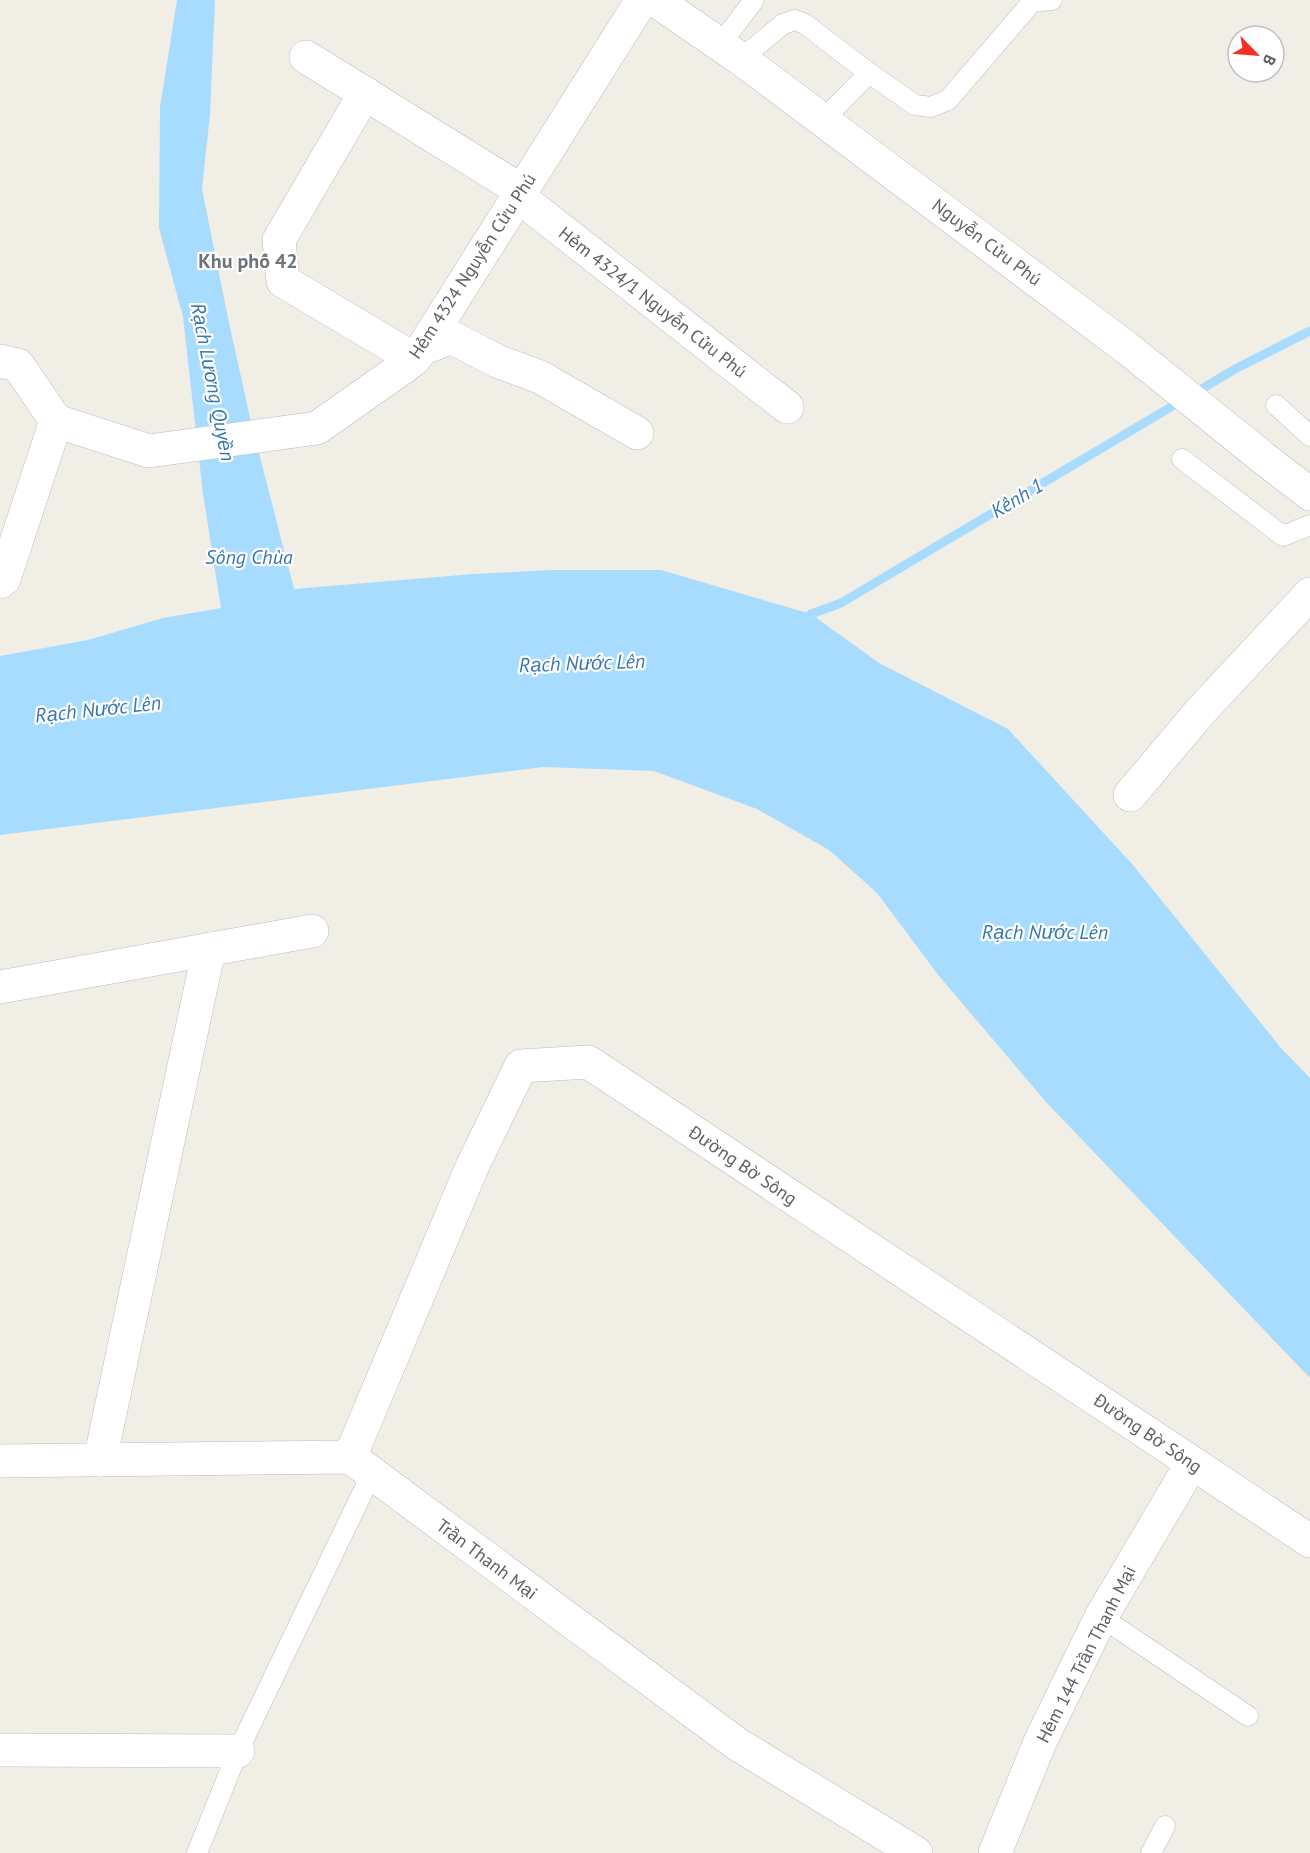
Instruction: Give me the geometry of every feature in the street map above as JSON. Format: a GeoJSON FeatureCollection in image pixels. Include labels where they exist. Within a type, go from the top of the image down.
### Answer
{"type":"FeatureCollection","features":[{"type":"Feature","properties":{"kind":"street","name":"Hẻm 4324 Nguyễn Cửu Phú"},"geometry":{"type":"LineString","coordinates":[[56,421],[149,452],[317,428],[418,354],[642,0]]}},
{"type":"Feature","properties":{"kind":"street","name":"Nguyễn Cửu Phú"},"geometry":{"type":"LineString","coordinates":[[656,0],[823,120],[1127,348],[1310,494]]}},
{"type":"Feature","properties":{"kind":"street","name":"Hẻm 4324/1 Nguyễn Cửu Phú"},"geometry":{"type":"LineString","coordinates":[[306,57],[520,194],[788,407]]}},
{"type":"Feature","properties":{"kind":"street"},"geometry":{"type":"LineString","coordinates":[[365,93],[279,240],[283,281],[418,354],[451,337],[497,361],[540,376],[637,433]]}},
{"type":"Feature","properties":{"kind":"street"},"geometry":{"type":"LineString","coordinates":[[0,361],[18,365],[56,421],[4,579],[0,582]]}},
{"type":"Feature","properties":{"kind":"street"},"geometry":{"type":"LineString","coordinates":[[1130,795],[1200,711],[1310,594]]}},
{"type":"Feature","properties":{"kind":"street"},"geometry":{"type":"LineString","coordinates":[[0,987],[312,931]]}},
{"type":"Feature","properties":{"kind":"street"},"geometry":{"type":"LineString","coordinates":[[100,1460],[209,949]]}},
{"type":"Feature","properties":{"kind":"street","name":"Đường Bờ Sông"},"geometry":{"type":"LineString","coordinates":[[361,1465],[472,1167],[521,1065],[588,1062],[1310,1541]]}},
{"type":"Feature","properties":{"kind":"street"},"geometry":{"type":"LineString","coordinates":[[0,1461],[100,1460],[361,1465]]}},
{"type":"Feature","properties":{"kind":"street","name":"Hẻm 144 Trần Thanh Mại"},"geometry":{"type":"LineString","coordinates":[[995,1853],[1040,1742],[1101,1617],[1192,1463]]}},
{"type":"Feature","properties":{"kind":"street","name":"Trần Thanh Mại"},"geometry":{"type":"LineString","coordinates":[[361,1465],[737,1744],[916,1853]]}},
{"type":"Feature","properties":{"kind":"street"},"geometry":{"type":"LineString","coordinates":[[0,1750],[238,1751]]}},
{"type":"Feature","properties":{"kind":"lane"},"geometry":{"type":"LineString","coordinates":[[730,52],[754,0]]}},
{"type":"Feature","properties":{"kind":"lane"},"geometry":{"type":"LineString","coordinates":[[730,52],[795,20],[805,24],[915,105],[931,107],[948,100],[1032,2],[1052,0]]}},
{"type":"Feature","properties":{"kind":"lane"},"geometry":{"type":"LineString","coordinates":[[823,120],[869,73]]}},
{"type":"Feature","properties":{"kind":"lane"},"geometry":{"type":"LineString","coordinates":[[1276,405],[1310,436]]}},
{"type":"Feature","properties":{"kind":"lane"},"geometry":{"type":"LineString","coordinates":[[1182,459],[1283,536],[1310,525]]}},
{"type":"Feature","properties":{"kind":"lane"},"geometry":{"type":"LineString","coordinates":[[197,1853],[238,1751],[361,1465]]}},
{"type":"Feature","properties":{"kind":"lane"},"geometry":{"type":"LineString","coordinates":[[1101,1617],[1248,1716]]}},
{"type":"Feature","properties":{"kind":"lane"},"geometry":{"type":"LineString","coordinates":[[1151,1853],[1165,1826]]}},
{"type":"Feature","properties":{"kind":"water","name":"Rạch Nước Lên"},"geometry":{"type":"Polygon","coordinates":[[[177,0],[215,0],[210,114],[202,189],[251,422],[294,589],[473,574],[552,570],[661,570],[811,614],[879,663],[1008,729],[1133,865],[1281,1048],[1310,1078],[1310,1378],[1046,1102],[939,976],[877,893],[829,850],[757,809],[654,771],[543,767],[0,835],[0,656],[88,640],[163,618],[221,608],[203,494],[183,317],[159,228],[160,107],[177,0]]]}},
{"type":"Feature","properties":{"kind":"waterway","name":"Kênh 1"},"geometry":{"type":"LineString","coordinates":[[1193,394],[1235,369],[1310,331]]}},
{"type":"Feature","properties":{"kind":"waterway","name":"Kênh 1"},"geometry":{"type":"LineString","coordinates":[[803,623],[811,614],[841,603],[1181,401]]}},
{"type":"Feature","properties":{"kind":"district","name":"Khu phố 42"},"geometry":{"type":"Point","coordinates":[248,261]}},
{"type":"Feature","properties":{"kind":"water label","name":"Rạch Lương Quyền"},"geometry":{"type":"Point","coordinates":[213,382]}},
{"type":"Feature","properties":{"kind":"water label","name":"Sông Chùa"},"geometry":{"type":"Point","coordinates":[249,557]}}]}
